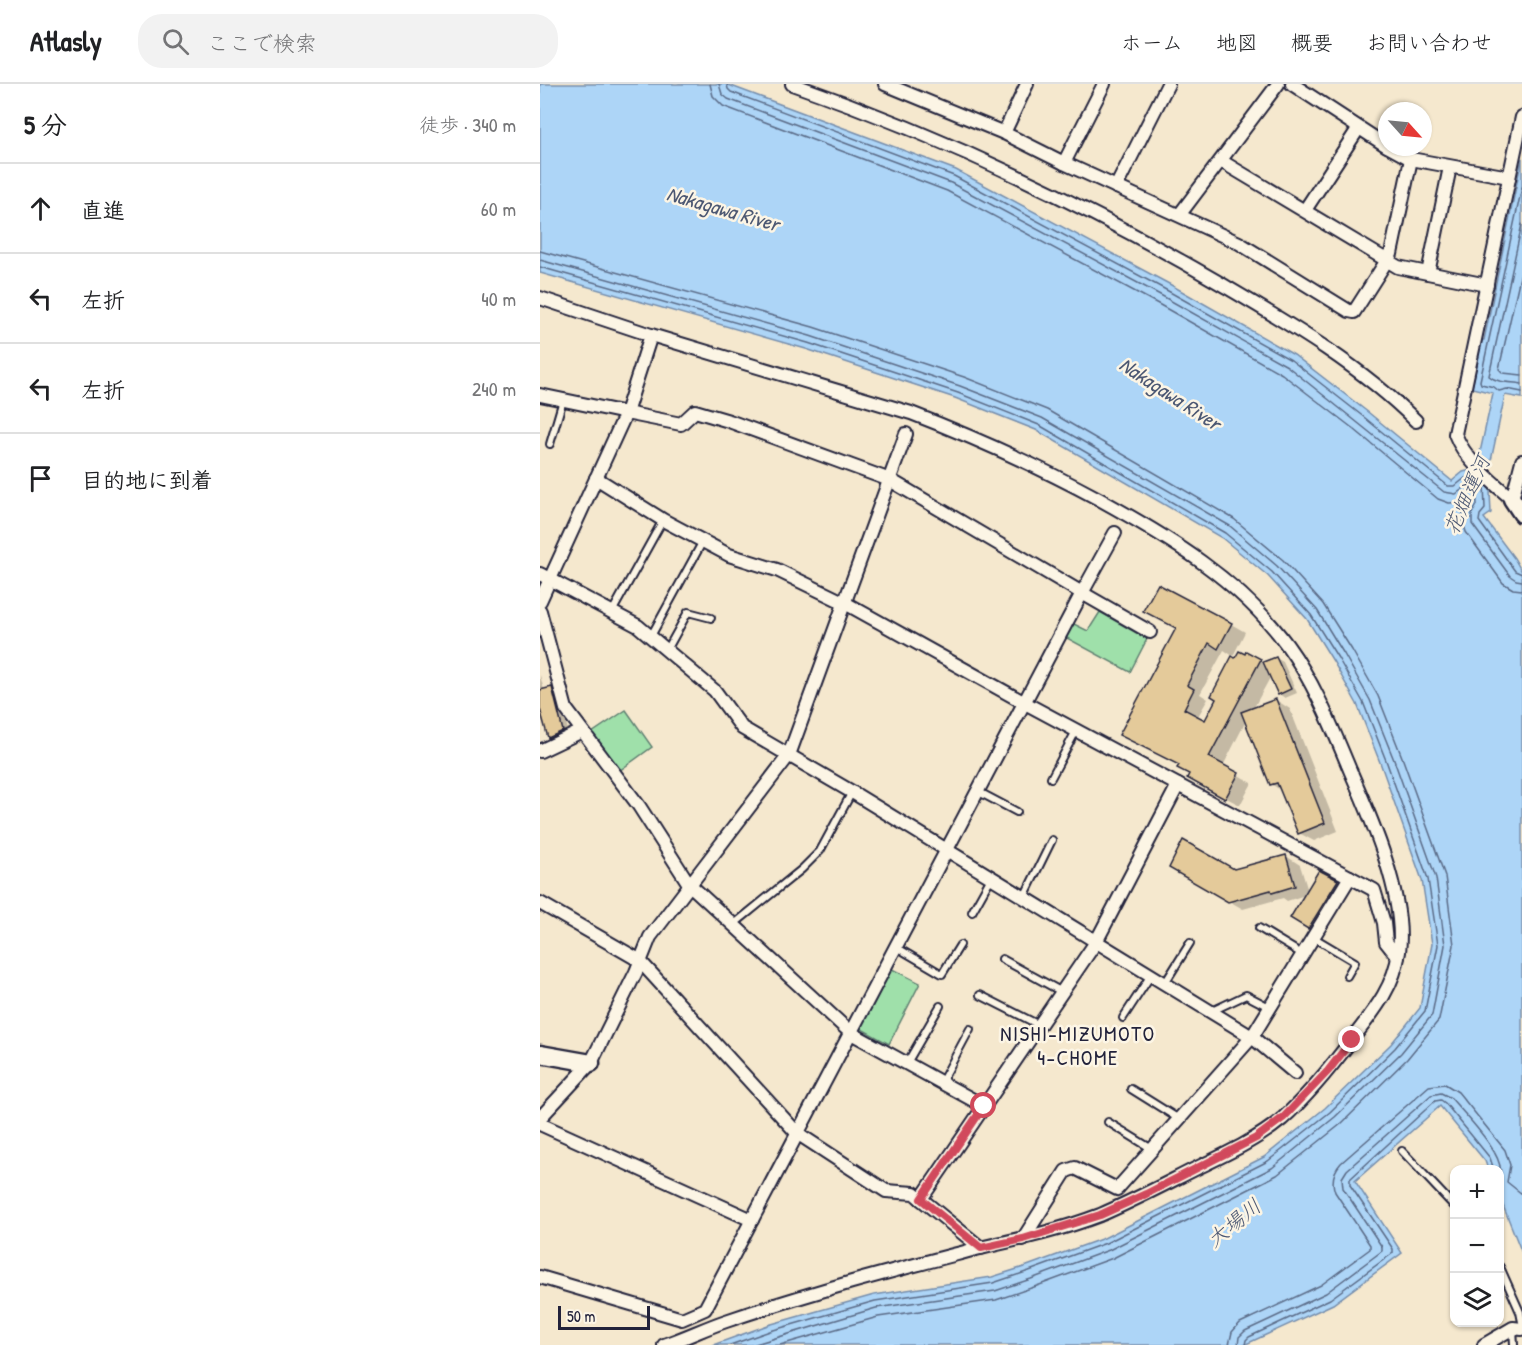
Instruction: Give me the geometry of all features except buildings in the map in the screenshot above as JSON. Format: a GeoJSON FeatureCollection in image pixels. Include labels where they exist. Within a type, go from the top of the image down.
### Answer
{"type":"FeatureCollection","features":[{"type":"Feature","properties":{"kind":"street"},"geometry":{"type":"LineString","coordinates":[[792,84],[890,120],[994,164],[1155,245],[1320,344],[1397,402],[1416,421]]}},
{"type":"Feature","properties":{"kind":"street"},"geometry":{"type":"LineString","coordinates":[[885,84],[905,87],[1064,163],[1180,214],[1239,243],[1354,312],[1391,254],[1411,159]]}},
{"type":"Feature","properties":{"kind":"street"},"geometry":{"type":"LineString","coordinates":[[1004,133],[1027,84]]}},
{"type":"Feature","properties":{"kind":"street"},"geometry":{"type":"LineString","coordinates":[[1064,163],[1104,84]]}},
{"type":"Feature","properties":{"kind":"street"},"geometry":{"type":"LineString","coordinates":[[1180,214],[1278,84]]}},
{"type":"Feature","properties":{"kind":"street"},"geometry":{"type":"LineString","coordinates":[[1292,84],[1378,140]]}},
{"type":"Feature","properties":{"kind":"street"},"geometry":{"type":"LineString","coordinates":[[1116,187],[1166,85]]}},
{"type":"Feature","properties":{"kind":"street"},"geometry":{"type":"LineString","coordinates":[[1522,117],[1455,434],[1459,444],[1471,459],[1512,498],[1522,514]]}},
{"type":"Feature","properties":{"kind":"street"},"geometry":{"type":"LineString","coordinates":[[1305,210],[1359,129]]}},
{"type":"Feature","properties":{"kind":"street"},"geometry":{"type":"LineString","coordinates":[[1406,156],[1450,167],[1509,177]]}},
{"type":"Feature","properties":{"kind":"street"},"geometry":{"type":"LineString","coordinates":[[1221,160],[1398,267],[1487,285]]}},
{"type":"Feature","properties":{"kind":"street"},"geometry":{"type":"LineString","coordinates":[[1428,273],[1450,167]]}},
{"type":"Feature","properties":{"kind":"street"},"geometry":{"type":"LineString","coordinates":[[540,298],[651,335],[911,413],[989,445],[1069,483],[1156,531],[1183,549],[1239,592],[1271,625],[1297,659],[1345,758],[1374,828],[1392,886],[1399,919],[1398,957],[1384,998],[1328,1071],[1284,1117],[1226,1154],[1100,1215],[1023,1239],[981,1248],[771,1306],[664,1345]]}},
{"type":"Feature","properties":{"kind":"street"},"geometry":{"type":"LineString","coordinates":[[540,602],[545,577],[596,478],[626,413],[651,335]]}},
{"type":"Feature","properties":{"kind":"street"},"geometry":{"type":"LineString","coordinates":[[540,395],[681,424],[694,411],[729,421],[890,480],[1150,633]]}},
{"type":"Feature","properties":{"kind":"street"},"geometry":{"type":"LineString","coordinates":[[540,1118],[591,1063],[636,972],[650,937],[789,755],[906,434]]}},
{"type":"Feature","properties":{"kind":"street"},"geometry":{"type":"LineString","coordinates":[[1512,498],[1522,460]]}},
{"type":"Feature","properties":{"kind":"street"},"geometry":{"type":"LineString","coordinates":[[596,478],[663,520],[729,555],[777,570],[844,603],[1024,703],[1374,890],[1384,923],[1386,942],[1398,957]]}},
{"type":"Feature","properties":{"kind":"street"},"geometry":{"type":"LineString","coordinates":[[540,1277],[682,1319],[705,1309],[1114,533]]}},
{"type":"Feature","properties":{"kind":"street"},"geometry":{"type":"LineString","coordinates":[[545,577],[638,626],[715,691],[742,728],[852,792],[1252,1036],[1295,1073]]}},
{"type":"Feature","properties":{"kind":"street"},"geometry":{"type":"LineString","coordinates":[[540,611],[566,709],[639,806],[689,884],[851,1033],[984,1106]]}},
{"type":"Feature","properties":{"kind":"street"},"geometry":{"type":"LineString","coordinates":[[540,751],[582,731]]}},
{"type":"Feature","properties":{"kind":"street"},"geometry":{"type":"LineString","coordinates":[[921,1199],[1096,942],[1178,785]]}},
{"type":"Feature","properties":{"kind":"street"},"geometry":{"type":"LineString","coordinates":[[1023,1239],[1066,1171],[1076,1168],[1117,1189],[1153,1150],[1252,1036],[1350,877]]}},
{"type":"Feature","properties":{"kind":"street"},"geometry":{"type":"LineString","coordinates":[[540,903],[639,960],[797,1133],[886,1191],[914,1193],[981,1248]]}},
{"type":"Feature","properties":{"kind":"street"},"geometry":{"type":"LineString","coordinates":[[540,1054],[591,1063]]}},
{"type":"Feature","properties":{"kind":"street"},"geometry":{"type":"LineString","coordinates":[[540,1124],[752,1220]]}},
{"type":"Feature","properties":{"kind":"street"},"geometry":{"type":"LineString","coordinates":[[1484,1345],[1519,1326]]}},
{"type":"Feature","properties":{"kind":"lane"},"geometry":{"type":"LineString","coordinates":[[550,444],[563,400]]}},
{"type":"Feature","properties":{"kind":"lane"},"geometry":{"type":"LineString","coordinates":[[612,612],[663,520]]}},
{"type":"Feature","properties":{"kind":"lane"},"geometry":{"type":"LineString","coordinates":[[650,636],[703,541]]}},
{"type":"Feature","properties":{"kind":"lane"},"geometry":{"type":"LineString","coordinates":[[667,650],[688,612],[711,618]]}},
{"type":"Feature","properties":{"kind":"lane"},"geometry":{"type":"LineString","coordinates":[[1051,778],[1077,730]]}},
{"type":"Feature","properties":{"kind":"lane"},"geometry":{"type":"LineString","coordinates":[[733,925],[802,869],[820,851],[852,792]]}},
{"type":"Feature","properties":{"kind":"lane"},"geometry":{"type":"LineString","coordinates":[[979,792],[1017,812]]}},
{"type":"Feature","properties":{"kind":"lane"},"geometry":{"type":"LineString","coordinates":[[1024,897],[1052,840]]}},
{"type":"Feature","properties":{"kind":"lane"},"geometry":{"type":"LineString","coordinates":[[972,912],[992,878]]}},
{"type":"Feature","properties":{"kind":"lane"},"geometry":{"type":"LineString","coordinates":[[1258,928],[1302,954]]}},
{"type":"Feature","properties":{"kind":"lane"},"geometry":{"type":"LineString","coordinates":[[1313,937],[1355,962],[1347,976]]}},
{"type":"Feature","properties":{"kind":"lane"},"geometry":{"type":"LineString","coordinates":[[1165,983],[1190,943]]}},
{"type":"Feature","properties":{"kind":"lane"},"geometry":{"type":"LineString","coordinates":[[896,947],[942,974],[960,945]]}},
{"type":"Feature","properties":{"kind":"lane"},"geometry":{"type":"LineString","coordinates":[[1002,959],[1062,992]]}},
{"type":"Feature","properties":{"kind":"lane"},"geometry":{"type":"LineString","coordinates":[[1124,1018],[1151,975]]}},
{"type":"Feature","properties":{"kind":"lane"},"geometry":{"type":"LineString","coordinates":[[980,995],[1039,1025]]}},
{"type":"Feature","properties":{"kind":"lane"},"geometry":{"type":"LineString","coordinates":[[1211,1012],[1246,995],[1270,1008]]}},
{"type":"Feature","properties":{"kind":"lane"},"geometry":{"type":"LineString","coordinates":[[907,1065],[940,1006]]}},
{"type":"Feature","properties":{"kind":"lane"},"geometry":{"type":"LineString","coordinates":[[941,1083],[970,1029]]}},
{"type":"Feature","properties":{"kind":"lane"},"geometry":{"type":"LineString","coordinates":[[1131,1089],[1179,1119]]}},
{"type":"Feature","properties":{"kind":"lane"},"geometry":{"type":"LineString","coordinates":[[1108,1122],[1153,1150]]}},
{"type":"Feature","properties":{"kind":"lane"},"geometry":{"type":"LineString","coordinates":[[1402,1151],[1450,1201]]}},
{"type":"Feature","properties":{"kind":"lane"},"geometry":{"type":"LineString","coordinates":[[1503,1273],[1520,1312],[1514,1345]]}},
{"type":"Feature","properties":{"kind":"green space"},"geometry":{"type":"Polygon","coordinates":[[[1100,612],[1147,639],[1130,672],[1065,637],[1072,623],[1088,631],[1100,612]]]}},
{"type":"Feature","properties":{"kind":"green space"},"geometry":{"type":"Polygon","coordinates":[[[626,710],[652,747],[619,771],[592,733],[626,710]]]}},
{"type":"Feature","properties":{"kind":"green space"},"geometry":{"type":"Polygon","coordinates":[[[890,968],[920,983],[889,1044],[858,1027],[890,968]]]}},
{"type":"Feature","properties":{"kind":"water"},"geometry":{"type":"Polygon","coordinates":[[[540,84],[726,84],[956,170],[1171,285],[1294,355],[1452,481],[1463,472],[1471,470],[1479,457],[1493,393],[1472,388],[1522,158],[1522,398],[1505,395],[1489,470],[1491,513],[1484,518],[1522,572],[1522,1253],[1504,1208],[1504,1165],[1486,1165],[1440,1106],[1355,1181],[1402,1253],[1333,1304],[1244,1345],[713,1345],[768,1325],[874,1295],[992,1277],[1027,1266],[1104,1238],[1264,1157],[1325,1108],[1391,1044],[1420,1008],[1432,944],[1422,880],[1357,704],[1333,661],[1307,619],[1268,576],[1222,538],[1036,430],[955,398],[806,349],[540,273],[540,84]]]}},
{"type":"Feature","properties":{"kind":"district","name":"NISHI-MIZUMOTO 4-CHOME"},"geometry":{"type":"Point","coordinates":[1078,1046]}},
{"type":"Feature","properties":{"kind":"route"},"geometry":{"type":"LineString","coordinates":[[984,1106],[921,1199],[981,1248],[1023,1239],[1100,1215],[1256,1138],[1284,1117],[1328,1071],[1352,1040]]}},
{"type":"Feature","properties":{"kind":"water label","name":"Nakagawa River"},"geometry":{"type":"Point","coordinates":[723,209]}},
{"type":"Feature","properties":{"kind":"water label","name":"Nakagawa River"},"geometry":{"type":"Point","coordinates":[1170,394]}},
{"type":"Feature","properties":{"kind":"water label","name":"花畑運河"},"geometry":{"type":"Point","coordinates":[1467,495]}},
{"type":"Feature","properties":{"kind":"water label","name":"大場川"},"geometry":{"type":"Point","coordinates":[1234,1223]}}]}
